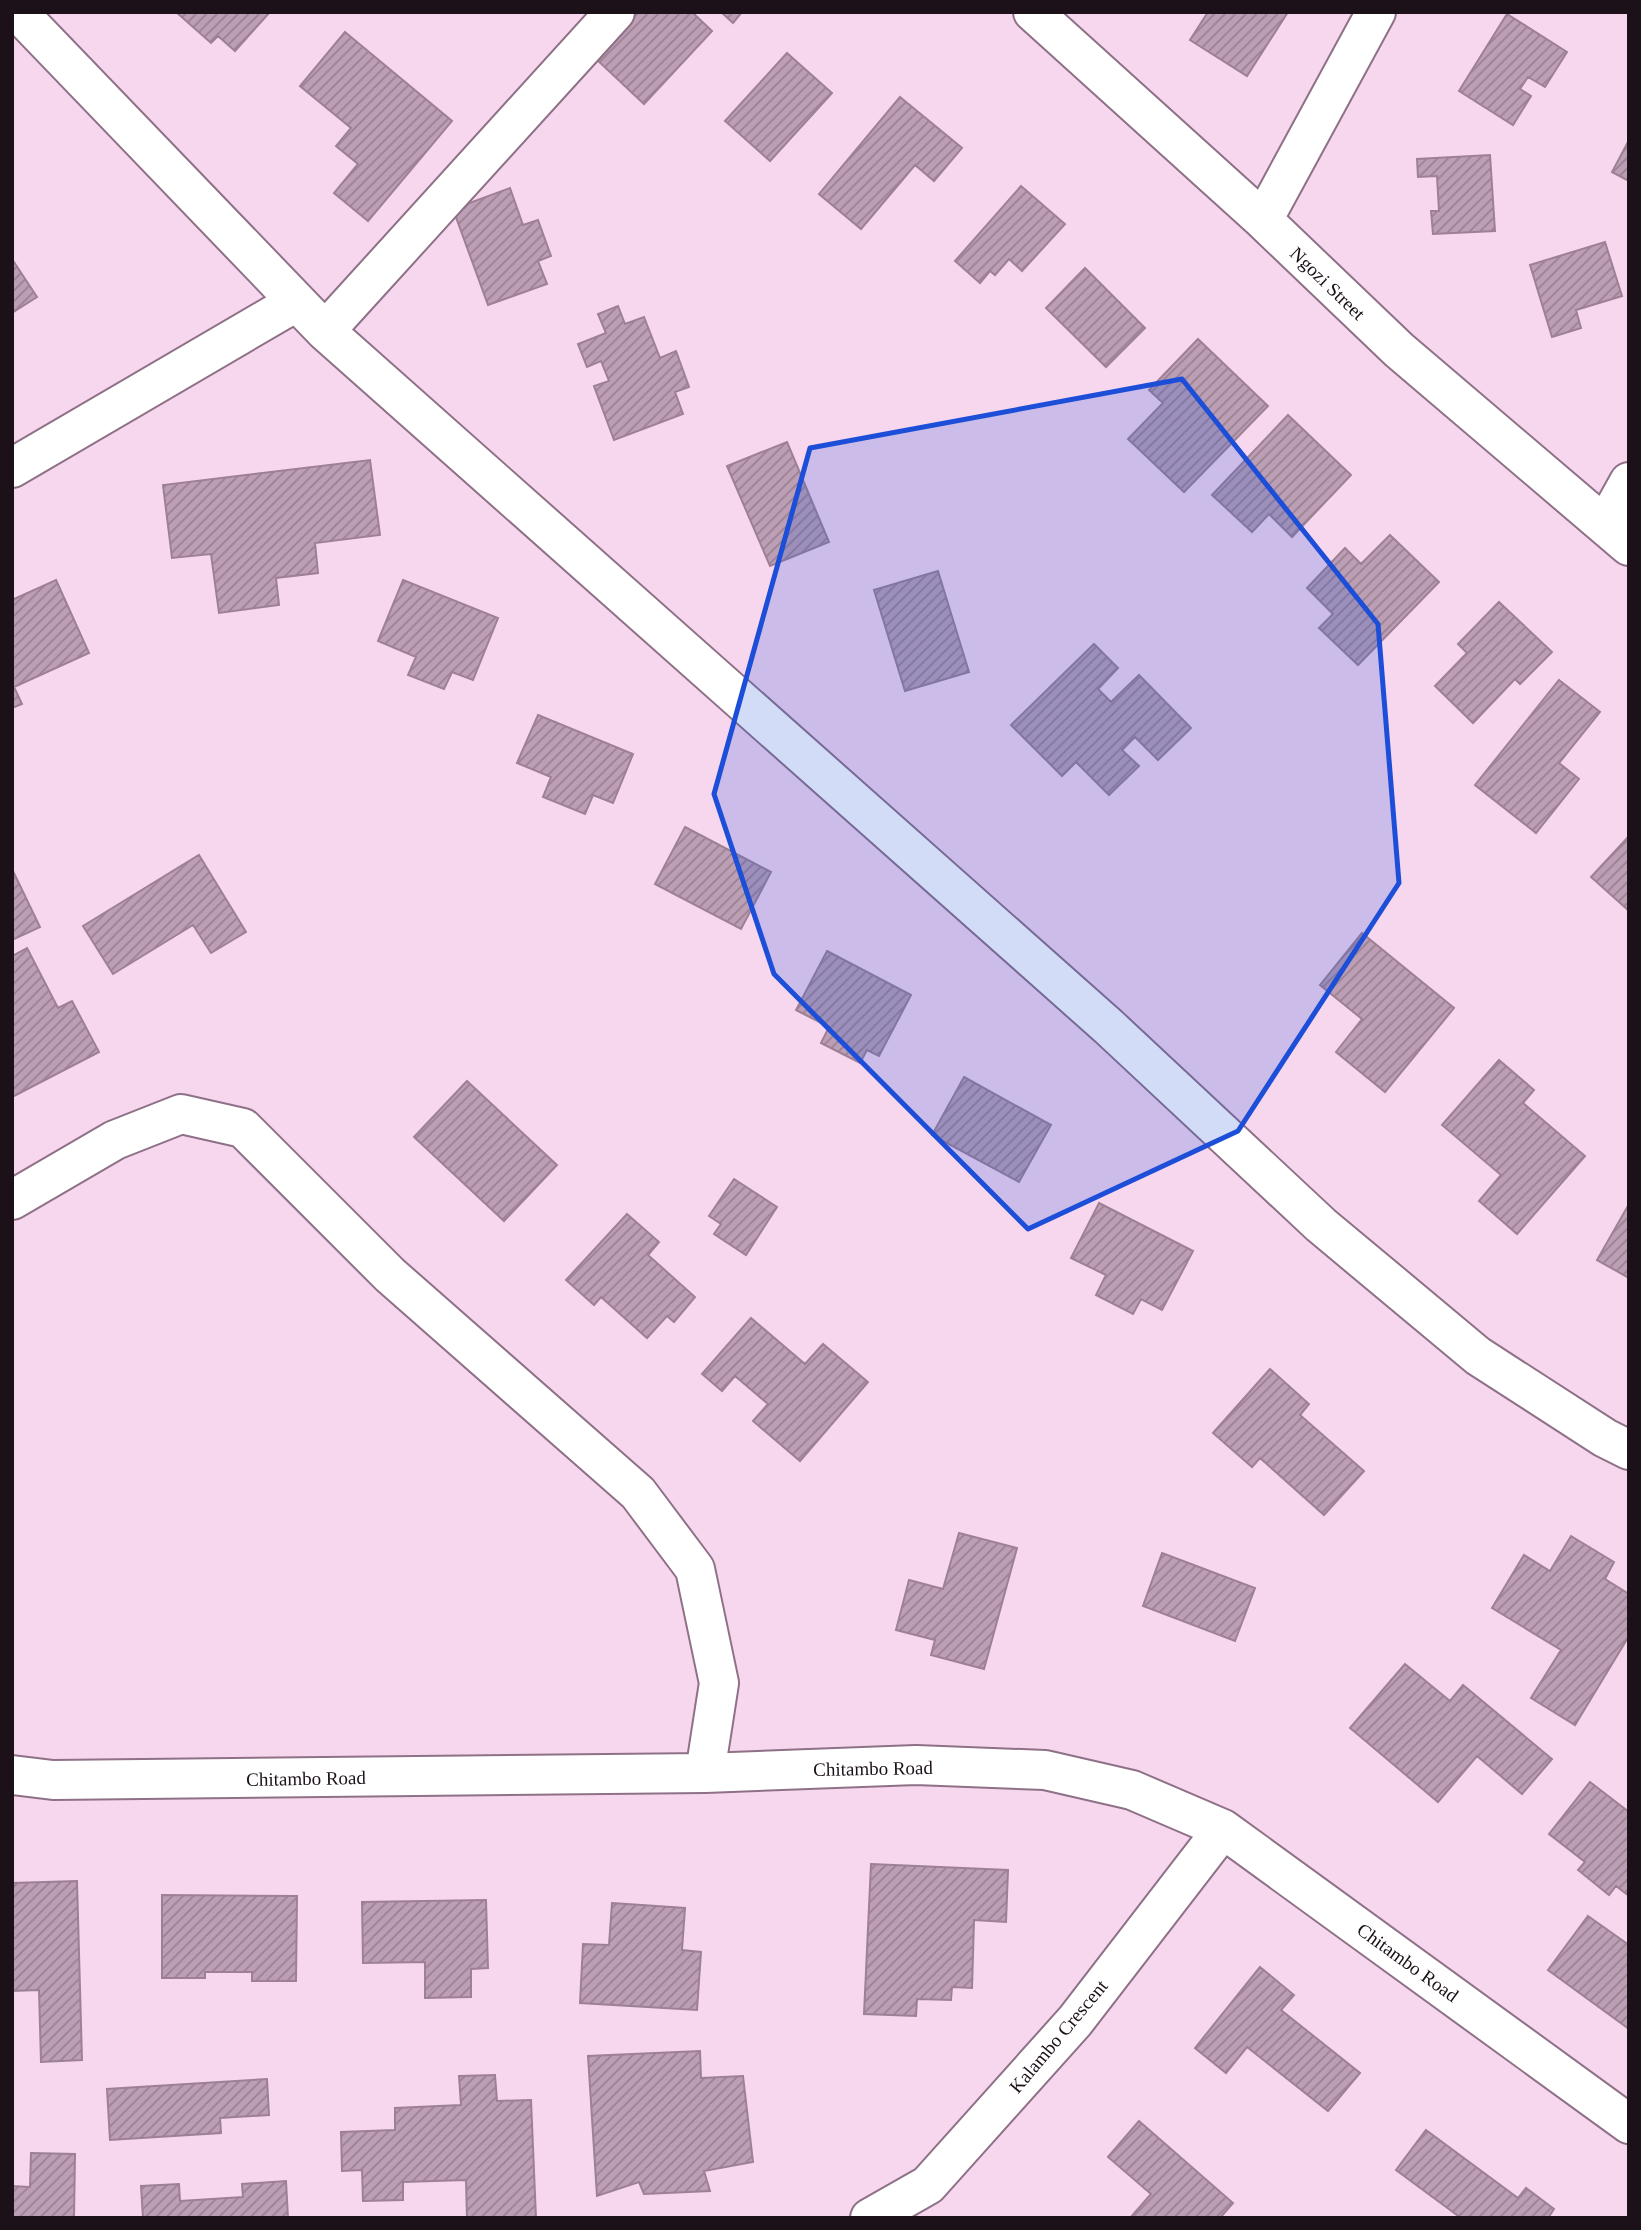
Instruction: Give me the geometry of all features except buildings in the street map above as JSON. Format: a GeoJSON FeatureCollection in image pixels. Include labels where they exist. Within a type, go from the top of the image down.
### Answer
{"type":"FeatureCollection","features":[{"type":"Feature","properties":{"kind":"street"},"geometry":{"type":"LineString","coordinates":[[18,12],[325,331],[1109,1027],[1321,1225],[1478,1356],[1605,1438],[1629,1450]]}},
{"type":"Feature","properties":{"kind":"street"},"geometry":{"type":"LineString","coordinates":[[325,331],[615,12]]}},
{"type":"Feature","properties":{"kind":"street","name":"Ngozi Street"},"geometry":{"type":"LineString","coordinates":[[1033,12],[1263,220],[1399,350],[1617,536]]}},
{"type":"Feature","properties":{"kind":"street"},"geometry":{"type":"LineString","coordinates":[[1263,220],[1376,12]]}},
{"type":"Feature","properties":{"kind":"street"},"geometry":{"type":"LineString","coordinates":[[12,468],[296,302]]}},
{"type":"Feature","properties":{"kind":"street"},"geometry":{"type":"LineString","coordinates":[[1617,536],[1629,482]]}},
{"type":"Feature","properties":{"kind":"street"},"geometry":{"type":"LineString","coordinates":[[12,1199],[116,1140],[181,1114],[243,1128],[390,1275],[638,1493],[695,1569],[719,1683],[705,1773]]}},
{"type":"Feature","properties":{"kind":"street","name":"Chitambo Road"},"geometry":{"type":"LineString","coordinates":[[12,1775],[53,1780],[705,1773],[916,1765],[1045,1770],[1132,1790],[1223,1829],[1629,2124]]}},
{"type":"Feature","properties":{"kind":"street","name":"Kalambo Crescent"},"geometry":{"type":"LineString","coordinates":[[870,2218],[928,2185],[1074,2021],[1223,1829]]}},
{"type":"Feature","properties":{"kind":"highlighted area"},"geometry":{"type":"Polygon","coordinates":[[[1182,379],[1378,624],[1399,883],[1238,1131],[1028,1229],[774,974],[714,794],[810,448],[1182,379]]]}}]}
